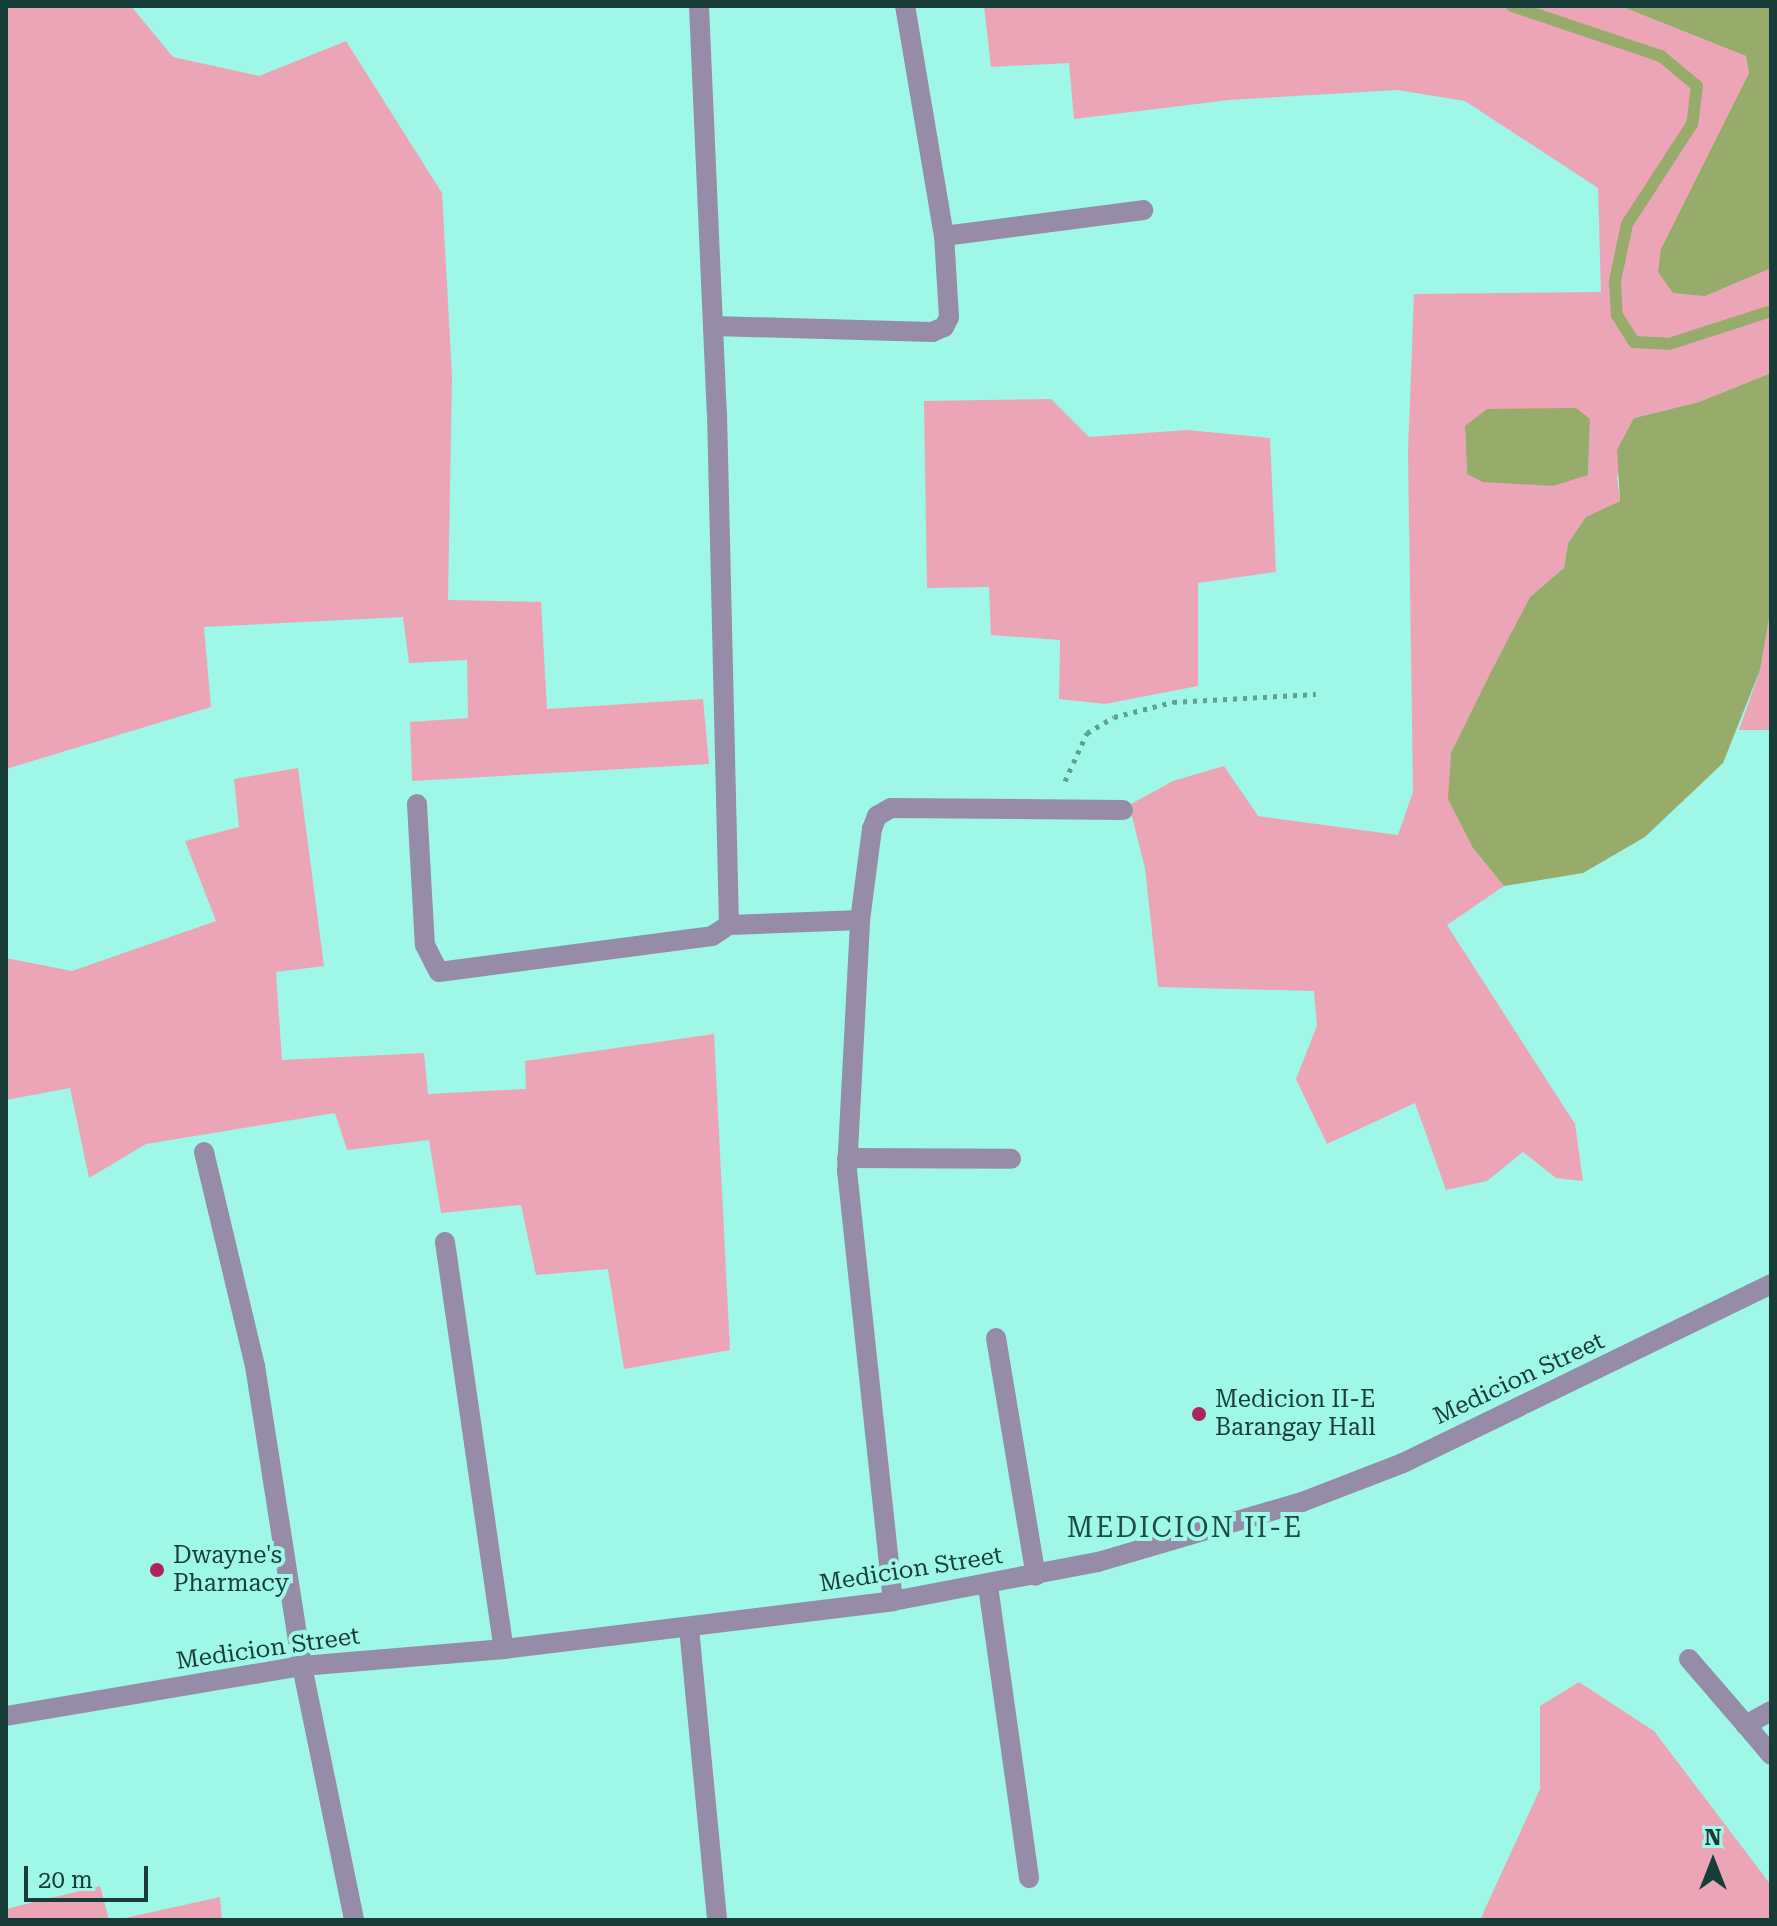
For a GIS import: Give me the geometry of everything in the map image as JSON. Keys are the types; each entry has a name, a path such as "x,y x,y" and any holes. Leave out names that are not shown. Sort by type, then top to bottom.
{"street":[{"path":"699,6 713,326 729,925"},
{"path":"713,326 932,332 944,327 949,317 944,236 905,6"},
{"path":"944,236 1143,210"},
{"path":"417,804 425,945 439,972 712,936 729,925 860,920"},
{"path":"893,1601 847,1158 860,920 872,829 877,816 891,808 1123,810"},
{"path":"204,1152 258,1380 302,1666 354,1920"},
{"path":"847,1158 1011,1159"},
{"path":"445,1242 504,1649"},
{"name":"Medicion Street","path":"6,1716 302,1666 504,1649 689,1628 893,1601 1036,1576 1203,1533 1403,1463 1771,1284"},
{"path":"996,1338 1036,1576"},
{"path":"988,1586 1029,1878"},
{"path":"689,1628 717,1920"},
{"path":"1689,1659 1771,1755"},
{"path":"1746,1725 1771,1711"}],"path":[{"path":"1052,811 1087,733 1114,717 1173,702 1316,694"}],"shaded area":[{"path":"6,6 131,6 173,57 259,76 346,41 442,193 452,376 448,600 541,602 547,709 703,699 709,764 412,781 410,722 468,718 467,660 409,663 403,617 204,627 211,707 6,769"},
{"path":"984,6 1620,6 1746,56 1749,73 1679,219 1771,268 1771,373 1699,402 1634,418 1617,477 1620,501 1586,517 1568,543 1564,568 1530,597 1479,702 1473,848 1504,886 1447,925 1575,1124 1583,1181 1556,1178 1523,1152 1487,1181 1446,1190 1415,1103 1327,1144 1296,1079 1317,1026 1314,991 1158,987 1145,868 1129,805 1173,781 1224,766 1258,816 1398,835 1413,792 1408,452 1414,294 1601,292 1598,188 1465,101 1397,90 1229,100 1074,119 1069,63 991,67","holes":["1590,419 1588,475 1467,474 1465,426"]},
{"path":"1620,6 1771,6 1771,268 1705,296 1673,293 1658,272 1661,249 1749,73 1746,56"},
{"path":"1771,373 1771,607 1760,670 1723,763 1645,837 1583,873 1504,886 1473,848 1448,799 1451,753 1530,597 1564,568 1568,543 1586,517 1620,501 1617,450 1634,418 1699,402"},
{"path":"1051,399 1089,437 1187,430 1270,438 1276,572 1198,583 1198,686 1105,704 1059,699 1060,640 991,635 989,587 927,588 924,401"},
{"path":"1576,408 1590,419 1588,475 1553,486 1483,482 1467,474 1465,426 1487,409"},
{"path":"1771,607 1771,730 1739,730 1760,670"},
{"path":"298,768 324,966 276,972 282,1060 424,1053 428,1094 526,1089 525,1061 714,1034 730,1350 624,1369 608,1269 536,1275 521,1205 441,1213 429,1140 347,1150 335,1113 146,1144 89,1178 70,1088 6,1100 6,958 72,971 216,921 185,841 239,827 234,779"},
{"path":"1579,1682 1654,1731 1771,1885 1771,1920 1480,1920 1540,1789 1540,1706"},
{"path":"100,1886 109,1920 6,1920 6,1909"},
{"path":"220,1897 222,1920 116,1920"}],"waterway":[{"path":"1512,6 1661,56 1697,86 1692,124 1627,224 1615,281 1617,315 1634,342 1669,344 1771,311"}],"place":[{"name":"Medicion II-E Barangay Hall","path":"1199,1414"},
{"name":"Dwayne's Pharmacy","path":"157,1570"}],"district":[{"name":"MEDICION II-E","path":"1185,1528"}]}
